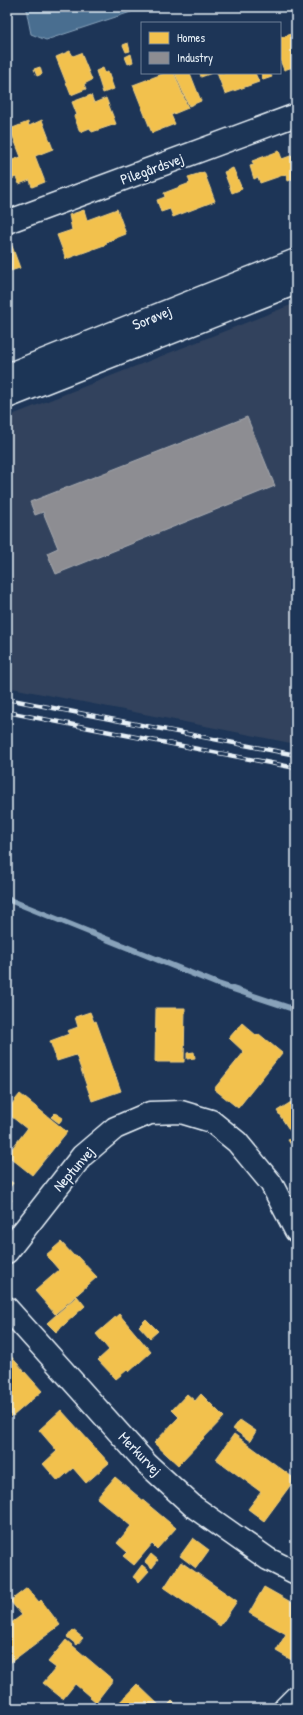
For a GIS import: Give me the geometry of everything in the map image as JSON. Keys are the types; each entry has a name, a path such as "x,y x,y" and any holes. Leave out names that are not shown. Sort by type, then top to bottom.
{"street":[{"name":"Pilegårdsvej","path":"7,222 296,116"},
{"name":"Sorøvej","path":"7,375 296,260"},
{"name":"Sorøvej","path":"7,397 296,283"},
{"name":"Neptunvej","path":"7,1252 82,1156 115,1128 150,1113 181,1112 212,1121 237,1142 271,1183 296,1231"},
{"name":"Merkurvej","path":"7,1308 147,1464 194,1507 268,1559 296,1573"},
{"path":"285,1708 296,1697"}],"shaded area":[{"path":"27,7 146,7 46,40 31,34"},
{"path":"296,303 296,744 7,687 7,417"}],"building: Homes":[{"path":"296,32 296,66 284,70 281,62 281,38"},
{"path":"128,43 130,51 126,52 123,45"},
{"path":"70,51 73,56 81,53 92,80 84,84 86,89 71,95 56,57"},
{"path":"131,54 133,62 128,64 125,57"},
{"path":"40,67 42,74 37,76 34,69"},
{"path":"103,68 105,73 108,72 114,89 103,93 96,71"},
{"path":"162,74 174,74 188,108 171,115 175,124 152,133 133,85"},
{"path":"175,74 190,74 201,101 189,106"},
{"path":"200,74 209,74 201,77"},
{"path":"217,74 255,74 259,82 225,94"},
{"path":"261,74 270,74 272,77 263,80"},
{"path":"91,95 94,103 106,98 116,124 92,132 90,128 80,132 74,116 77,115 72,102"},
{"path":"42,120 53,149 35,156 45,182 32,187 30,180 19,184 16,177 9,180 7,173 7,162 21,157 10,129 28,122 29,126"},
{"path":"279,151 282,159 296,154 296,178 288,181 286,174 260,183 258,177 254,179 250,166 254,165 252,161"},
{"path":"233,168 242,189 232,193 224,172"},
{"path":"204,172 215,201 173,217 170,209 161,212 157,200 165,197 164,193 190,183 188,177"},
{"path":"117,209 126,234 106,242 107,244 66,259 57,235 72,230 69,215 84,210 87,220"},
{"path":"7,238 9,238 20,268 7,272"},
{"path":"156,1008 185,1008 184,1062 155,1062"},
{"path":"90,1012 94,1022 96,1021 121,1091 92,1101 76,1055 57,1061 50,1041 69,1034 67,1031 78,1027 75,1017"},
{"path":"242,1023 257,1036 259,1034 282,1053 238,1108 214,1089 244,1052 229,1038"},
{"path":"194,1052 195,1058 187,1059 187,1053"},
{"path":"296,1073 296,1084 291,1076"},
{"path":"20,1094 67,1132 32,1175 7,1155 27,1129 7,1113 7,1110"},
{"path":"296,1099 296,1152 288,1140 294,1137 277,1111"},
{"path":"55,1113 63,1118 59,1123 51,1117"},
{"path":"7,1179 13,1183 7,1191"},
{"path":"7,1196 12,1200 7,1206"},
{"path":"61,1242 97,1277 55,1314 35,1291 59,1270 46,1255"},
{"path":"77,1296 85,1306 56,1332 47,1323"},
{"path":"119,1314 151,1352 129,1372 127,1370 116,1379 98,1360 109,1350 96,1334"},
{"path":"146,1319 158,1331 150,1338 139,1326"},
{"path":"7,1352 42,1391 13,1416 12,1415 7,1419"},
{"path":"187,1394 195,1401 201,1394 224,1417 178,1465 154,1443 179,1417 172,1410"},
{"path":"61,1410 109,1463 86,1483 73,1468 58,1481 43,1464 57,1451 39,1430"},
{"path":"240,1420 256,1431 250,1441 233,1429"},
{"path":"234,1434 295,1479 264,1521 248,1509 261,1492 216,1459"},
{"path":"115,1477 176,1528 157,1549 152,1544 134,1565 123,1556 127,1552 117,1543 131,1526 97,1498"},
{"path":"193,1538 209,1550 196,1568 180,1556"},
{"path":"151,1554 158,1560 152,1568 145,1562"},
{"path":"181,1562 237,1601 220,1626 164,1588"},
{"path":"142,1565 149,1571 139,1582 133,1577"},
{"path":"264,1587 296,1605 295,1662 276,1651 286,1634 249,1613"},
{"path":"27,1588 39,1602 41,1600 60,1625 7,1665 7,1626 22,1615 10,1601"},
{"path":"73,1630 83,1638 77,1645 67,1637"},
{"path":"66,1640 113,1680 96,1702 75,1684 63,1699 43,1683 56,1668 48,1662"},
{"path":"137,1684 162,1708 118,1708 116,1706"},
{"path":"172,1701 180,1708 165,1708"}],"building: Industry":[{"path":"247,417 275,486 56,574 47,553 58,548 43,512 35,515 30,502"}],"waterway":[{"path":"7,899 218,984 296,1010"}],"railway":[{"path":"7,699 296,755"},
{"path":"7,712 296,768"}]}
